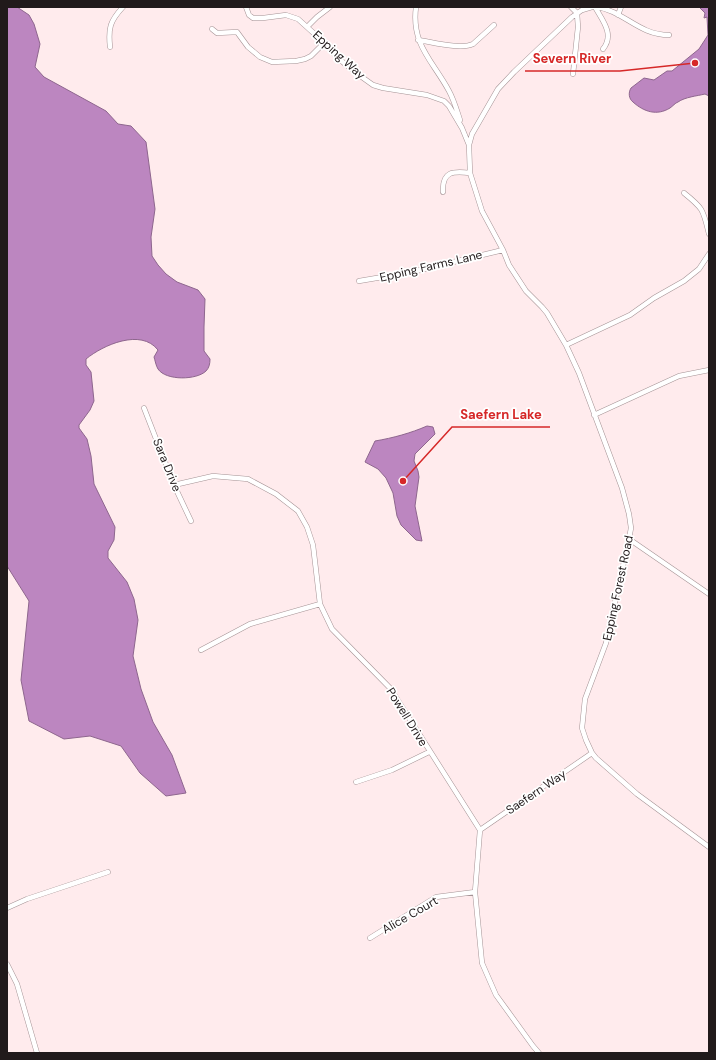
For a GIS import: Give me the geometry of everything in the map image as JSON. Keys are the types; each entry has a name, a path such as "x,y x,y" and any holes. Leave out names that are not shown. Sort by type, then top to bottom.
{"street":[{"path":"110,47 109,31 111,24 122,7"},
{"name":"Epping Way","path":"246,7 249,15 253,18 286,15 298,19 359,75 373,85 427,95 444,102 449,106 462,128 469,145 470,172 482,211 503,250"},
{"path":"307,27 330,7"},
{"path":"416,7 415,26 418,40 449,91 462,128"},
{"path":"571,7 577,13 578,27 572,74"},
{"path":"595,7 608,33 608,41 604,49"},
{"path":"469,145 475,129 498,89 514,72 582,10 595,7 606,9 646,31 669,35"},
{"path":"618,15 621,7"},
{"path":"418,40 456,46 469,46 494,24"},
{"path":"212,29 217,33 237,32 248,47 264,60 272,62 305,59 311,56 324,43"},
{"path":"443,192 443,182 448,174 455,171 470,172"},
{"path":"684,193 704,212 709,234"},
{"name":"Epping Farms Lane","path":"359,282 412,272 503,250"},
{"name":"Epping Forest Road","path":"503,250 509,265 526,291 542,307 566,345 622,488 629,514 631,528 629,539 606,643 585,699 582,728 592,754 637,794 709,846"},
{"path":"566,345 630,315 654,298 684,281 699,270 709,254"},
{"path":"594,415 679,376 709,370"},
{"name":"Sara Drive","path":"144,408 174,485 191,521"},
{"name":"Powell Drive","path":"174,485 213,476 248,479 276,494 298,511 307,527 313,545 320,604 332,629 390,688 429,752 480,830"},
{"path":"629,539 709,594"},
{"path":"201,650 250,624 320,604"},
{"path":"356,782 392,770 429,752"},
{"name":"Saefern Way","path":"480,830 592,754"},
{"path":"480,830 475,892 482,963 496,995 539,1053"},
{"path":"7,908 27,899 108,872"},
{"name":"Alice Court","path":"370,938 436,897 475,892"},
{"path":"7,964 16,984 37,1053"}],"shaded area":[{"path":"7,7 17,7 29,15 34,24 40,44 35,67 44,77 106,111 118,124 131,126 146,142 155,209 151,237 152,256 166,274 177,282 198,290 205,299 204,351 210,359 208,369 206,371 196,376 182,378 168,376 157,368 154,357 158,350 151,343 132,339 112,344 86,359 86,365 91,372 94,401 90,410 79,425 79,428 87,439 91,456 94,484 115,527 114,540 108,551 108,558 127,582 134,599 138,620 133,656 141,689 153,722 172,755 186,793 166,796 140,773 121,746 90,736 64,739 29,721 21,680 29,601 7,566"},
{"path":"699,7 709,7 709,96 705,94 684,99 670,108 660,112 651,112 642,108 632,101 629,96 631,88 644,78 654,80 667,71 672,71 699,49 708,35 707,17 704,18 705,13"},
{"path":"427,426 433,427 435,434 415,454 414,461 419,477 415,506 422,541 416,540 401,525 397,516 393,493 386,478 378,469 365,462 375,441 402,435"}],"place":[{"name":"Severn River","path":"695,63"},
{"name":"Saefern Lake","path":"403,481"}]}
